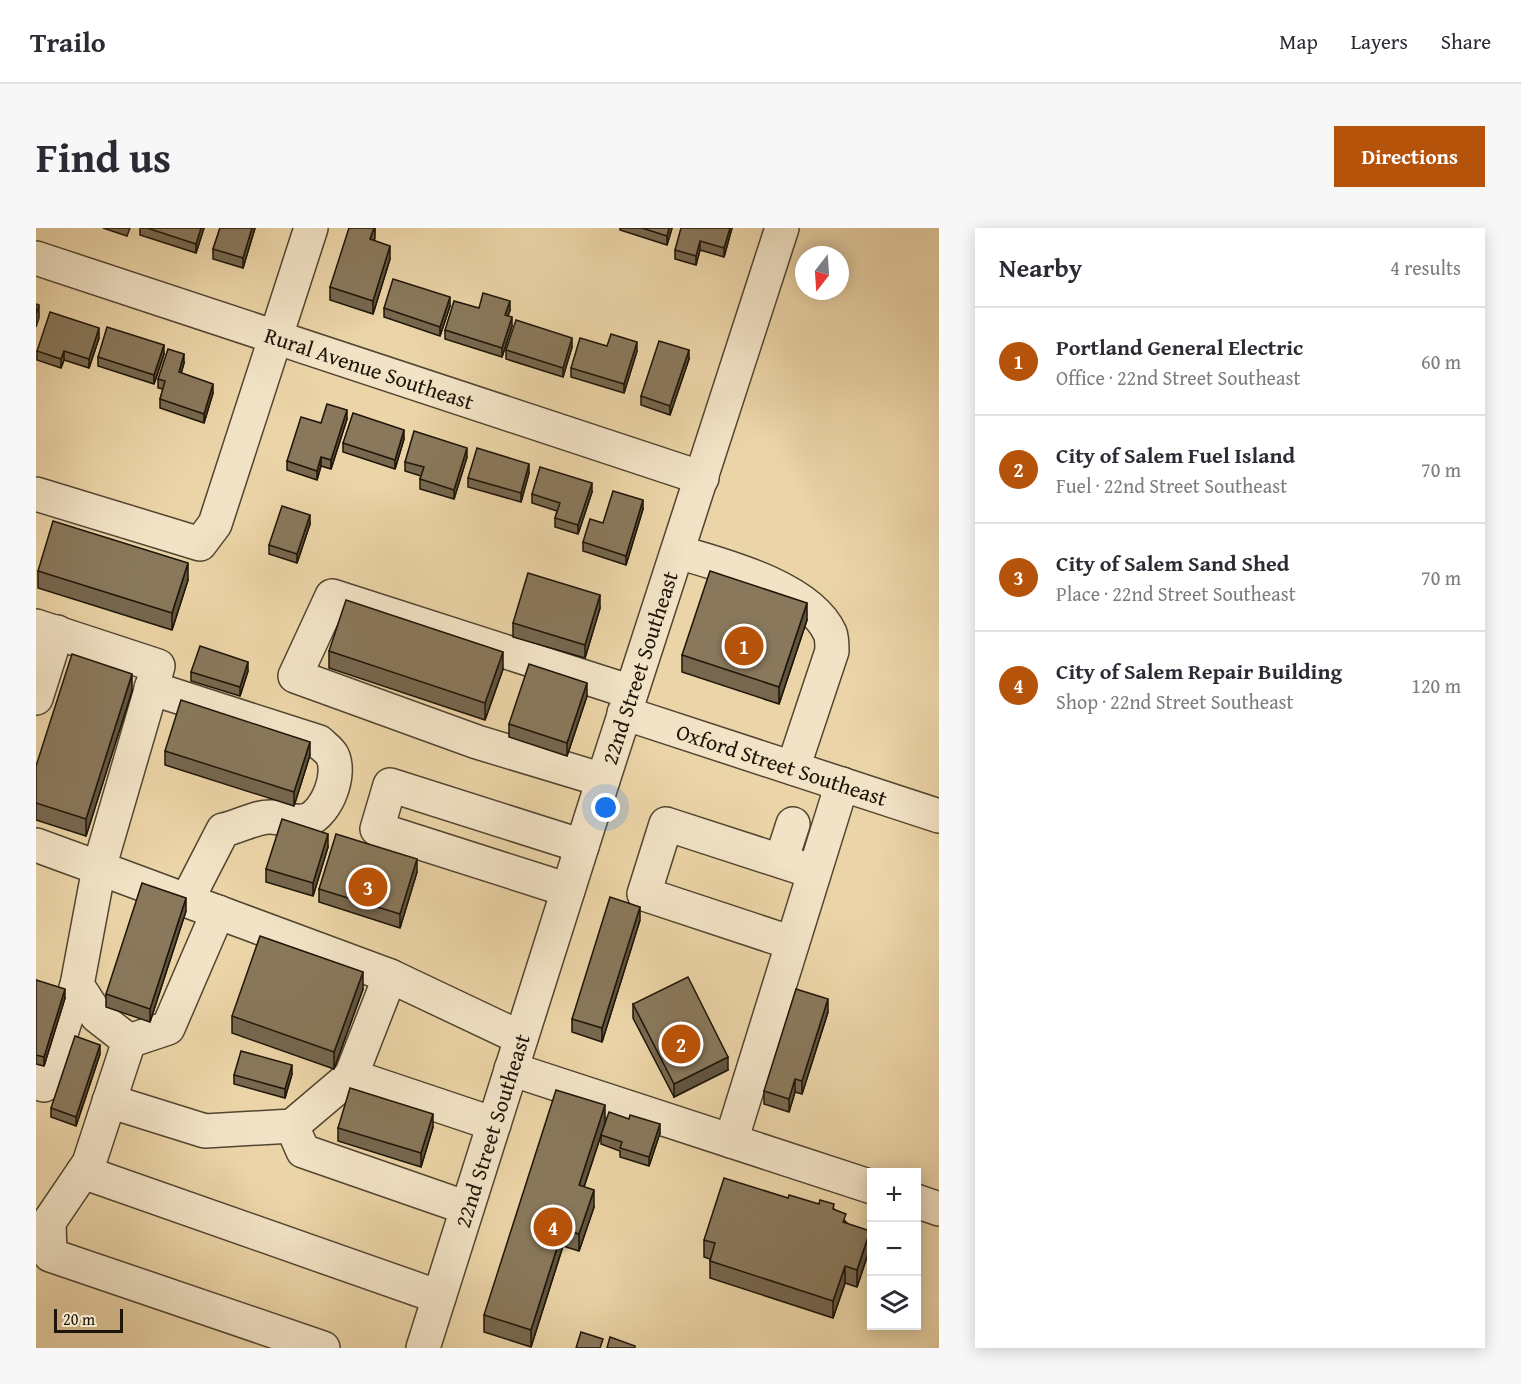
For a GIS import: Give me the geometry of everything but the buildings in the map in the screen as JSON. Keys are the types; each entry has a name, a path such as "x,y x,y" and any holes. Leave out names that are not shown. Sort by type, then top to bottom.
{"street":[{"path":"36,494 200,544 215,524 310,228"},
{"name":"22nd Street Southeast","path":"423,1348 628,702 782,228"},
{"name":"Rural Avenue Southeast","path":"36,258 702,478"},
{"path":"678,552 788,591 821,620 831,634 832,651 793,768"},
{"name":"Oxford Street Southeast","path":"603,780 477,742 295,676 332,596 628,702 793,768 939,816"},
{"path":"36,698 46,629 158,666 99,868 77,985 44,1085"},
{"path":"151,688 319,742 333,756 335,776 324,808 309,819 295,822 271,817 260,818 248,824 223,830 217,837 187,900"},
{"path":"731,1141 842,784"},
{"path":"568,890 377,829 390,785 582,846"},
{"path":"792,943 645,894 666,824 814,872"},
{"path":"781,861 793,824"},
{"path":"36,845 390,976 521,1038"},
{"path":"129,1041 168,1028 218,912"},
{"path":"109,1101 206,1131 292,1126 351,1076 390,976"},
{"path":"77,985 97,1016 129,1041"},
{"path":"129,1041 89,1163 49,1222 50,1256 323,1348"},
{"path":"511,1069 867,1185"},
{"path":"351,1076 494,1124"},
{"path":"292,1126 303,1151 467,1208"},
{"path":"83,1172 439,1297"},
{"path":"921,1204 939,1209"}],"place":[{"name":"Portland General Electric","path":"744,646"},
{"name":"City of Salem Sand Shed","path":"368,887"},
{"name":"City of Salem Fuel Island","path":"681,1044"},
{"name":"City of Salem Repair Building","path":"553,1227"}]}
